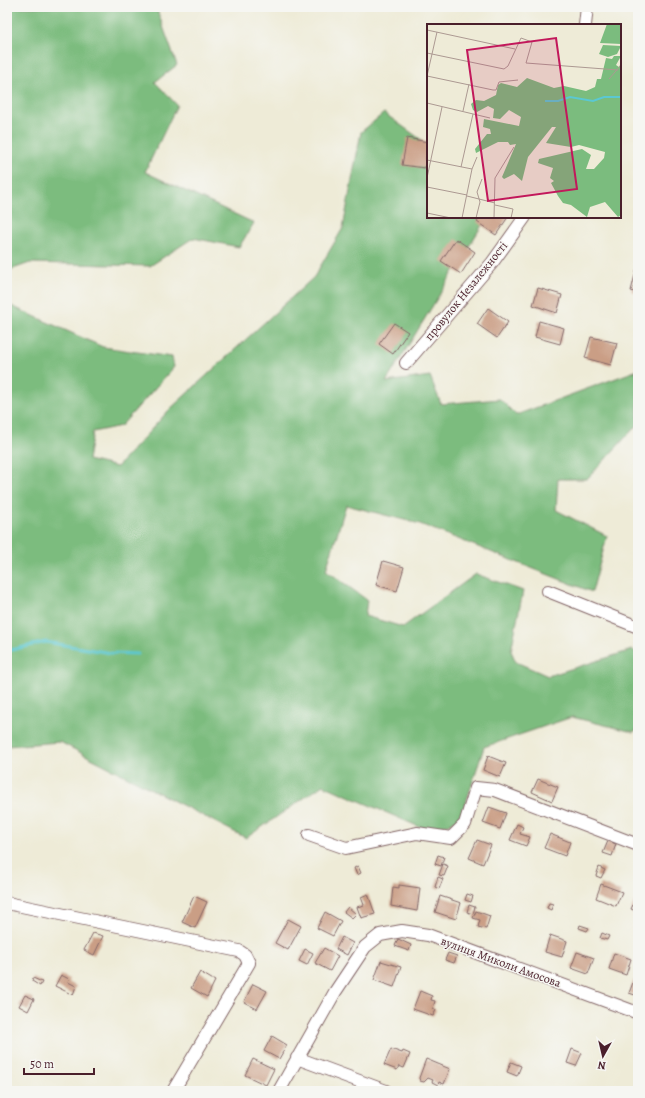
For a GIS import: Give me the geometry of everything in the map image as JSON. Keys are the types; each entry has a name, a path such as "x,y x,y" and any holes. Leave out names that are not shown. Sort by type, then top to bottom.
{"street":[{"path":"585,24 587,7"},
{"name":"провулок Незалежності","path":"406,363 492,263 524,218"},
{"path":"548,591 638,627"},
{"path":"309,835 346,848 417,833 451,838 465,824 476,788 495,790 638,845"},
{"path":"7,903 239,951 245,955 249,963 173,1091"},
{"name":"вулиця Миколи Амосова","path":"279,1091 335,992 365,947 380,935 402,931 428,935 638,1013"},
{"path":"297,1058 386,1091"}],"green space":[{"path":"7,7 156,7 177,65 155,82 177,105 145,172 254,223 239,247 193,238 150,266 30,263 7,271"},
{"path":"384,113 423,141 427,159 427,218 486,218 386,382 430,376 441,404 500,399 516,415 638,370 638,424 587,479 558,479 556,510 607,536 592,592 420,524 346,505 326,570 367,600 365,616 403,627 476,574 523,591 511,651 516,662 548,676 632,650 638,653 638,729 633,732 572,717 484,747 461,818 431,832 323,785 246,838 60,742 7,746 7,304 103,347 172,357 174,367 121,426 93,432 88,460 117,467 169,410 314,277 343,228 361,132"}],"building":[{"path":"407,138 427,142 425,168 402,165"},
{"path":"479,218 507,218 496,235 477,222"},
{"path":"456,239 475,252 461,274 441,261"},
{"path":"638,267 638,293 631,291"},
{"path":"538,288 562,295 557,313 533,305"},
{"path":"488,308 508,322 497,338 477,324"},
{"path":"539,321 564,328 560,344 535,337"},
{"path":"394,323 408,332 393,354 379,344"},
{"path":"591,337 617,343 611,365 585,358"},
{"path":"383,561 404,567 397,591 376,585"},
{"path":"488,756 506,763 500,777 483,770"},
{"path":"538,779 558,787 552,801 532,792"},
{"path":"489,807 506,813 500,829 483,823"},
{"path":"517,824 523,827 520,834 530,837 526,846 510,840"},
{"path":"550,834 570,842 565,856 544,848"},
{"path":"477,840 491,845 483,864 469,858"},
{"path":"608,841 616,844 612,856 603,853"},
{"path":"438,855 444,857 441,866 435,864"},
{"path":"443,864 448,866 444,876 439,875"},
{"path":"358,866 361,873 357,875 354,868"},
{"path":"599,867 605,870 601,878 596,876"},
{"path":"438,877 443,879 439,889 435,887"},
{"path":"601,884 622,892 616,906 596,898"},
{"path":"399,885 420,888 417,911 391,906 393,887 399,888"},
{"path":"368,894 375,914 361,918 357,907 364,905 361,897"},
{"path":"467,894 473,896 471,902 465,900"},
{"path":"194,896 207,902 195,928 182,922"},
{"path":"440,896 461,903 456,919 435,912"},
{"path":"638,896 638,912 631,909"},
{"path":"549,903 553,904 551,910 547,908"},
{"path":"469,905 475,907 473,914 467,912"},
{"path":"348,907 356,914 352,918 344,912"},
{"path":"476,911 490,916 486,929 478,927 480,920 473,918"},
{"path":"325,912 341,921 333,936 317,928"},
{"path":"288,919 301,926 288,950 275,943"},
{"path":"580,925 589,928 587,931 579,928"},
{"path":"93,933 103,936 94,955 84,950"},
{"path":"602,933 609,936 607,940 600,938"},
{"path":"550,935 567,941 562,957 545,952"},
{"path":"342,937 353,943 347,955 336,949"},
{"path":"398,939 411,945 409,951 395,946"},
{"path":"324,948 338,956 330,971 315,963"},
{"path":"305,949 313,953 307,965 299,961"},
{"path":"577,952 594,958 588,974 571,968"},
{"path":"448,953 457,956 454,963 445,960"},
{"path":"614,953 631,959 626,975 609,969"},
{"path":"381,961 401,967 394,987 374,980"},
{"path":"200,972 215,981 207,997 191,988"},
{"path":"61,975 69,979 68,982 76,986 73,995 55,986"},
{"path":"33,978 42,982 40,986 32,981"},
{"path":"634,980 638,982 638,996 629,993"},
{"path":"253,984 267,991 257,1009 244,1002"},
{"path":"420,991 432,996 431,1000 435,1001 433,1008 436,1010 433,1016 413,1009"},
{"path":"25,995 34,999 28,1011 19,1006"},
{"path":"272,1036 287,1045 279,1059 264,1051"},
{"path":"391,1049 410,1054 404,1068 399,1066 397,1070 384,1065"},
{"path":"572,1049 582,1053 576,1066 567,1063"},
{"path":"253,1059 274,1069 266,1085 245,1075"},
{"path":"426,1059 450,1069 444,1084 439,1082 438,1085 432,1082 433,1080 428,1078 424,1082 420,1081 419,1078"},
{"path":"511,1062 521,1066 517,1076 507,1072"}],"waterway":[{"path":"7,651 46,642 111,653 138,654"}]}
